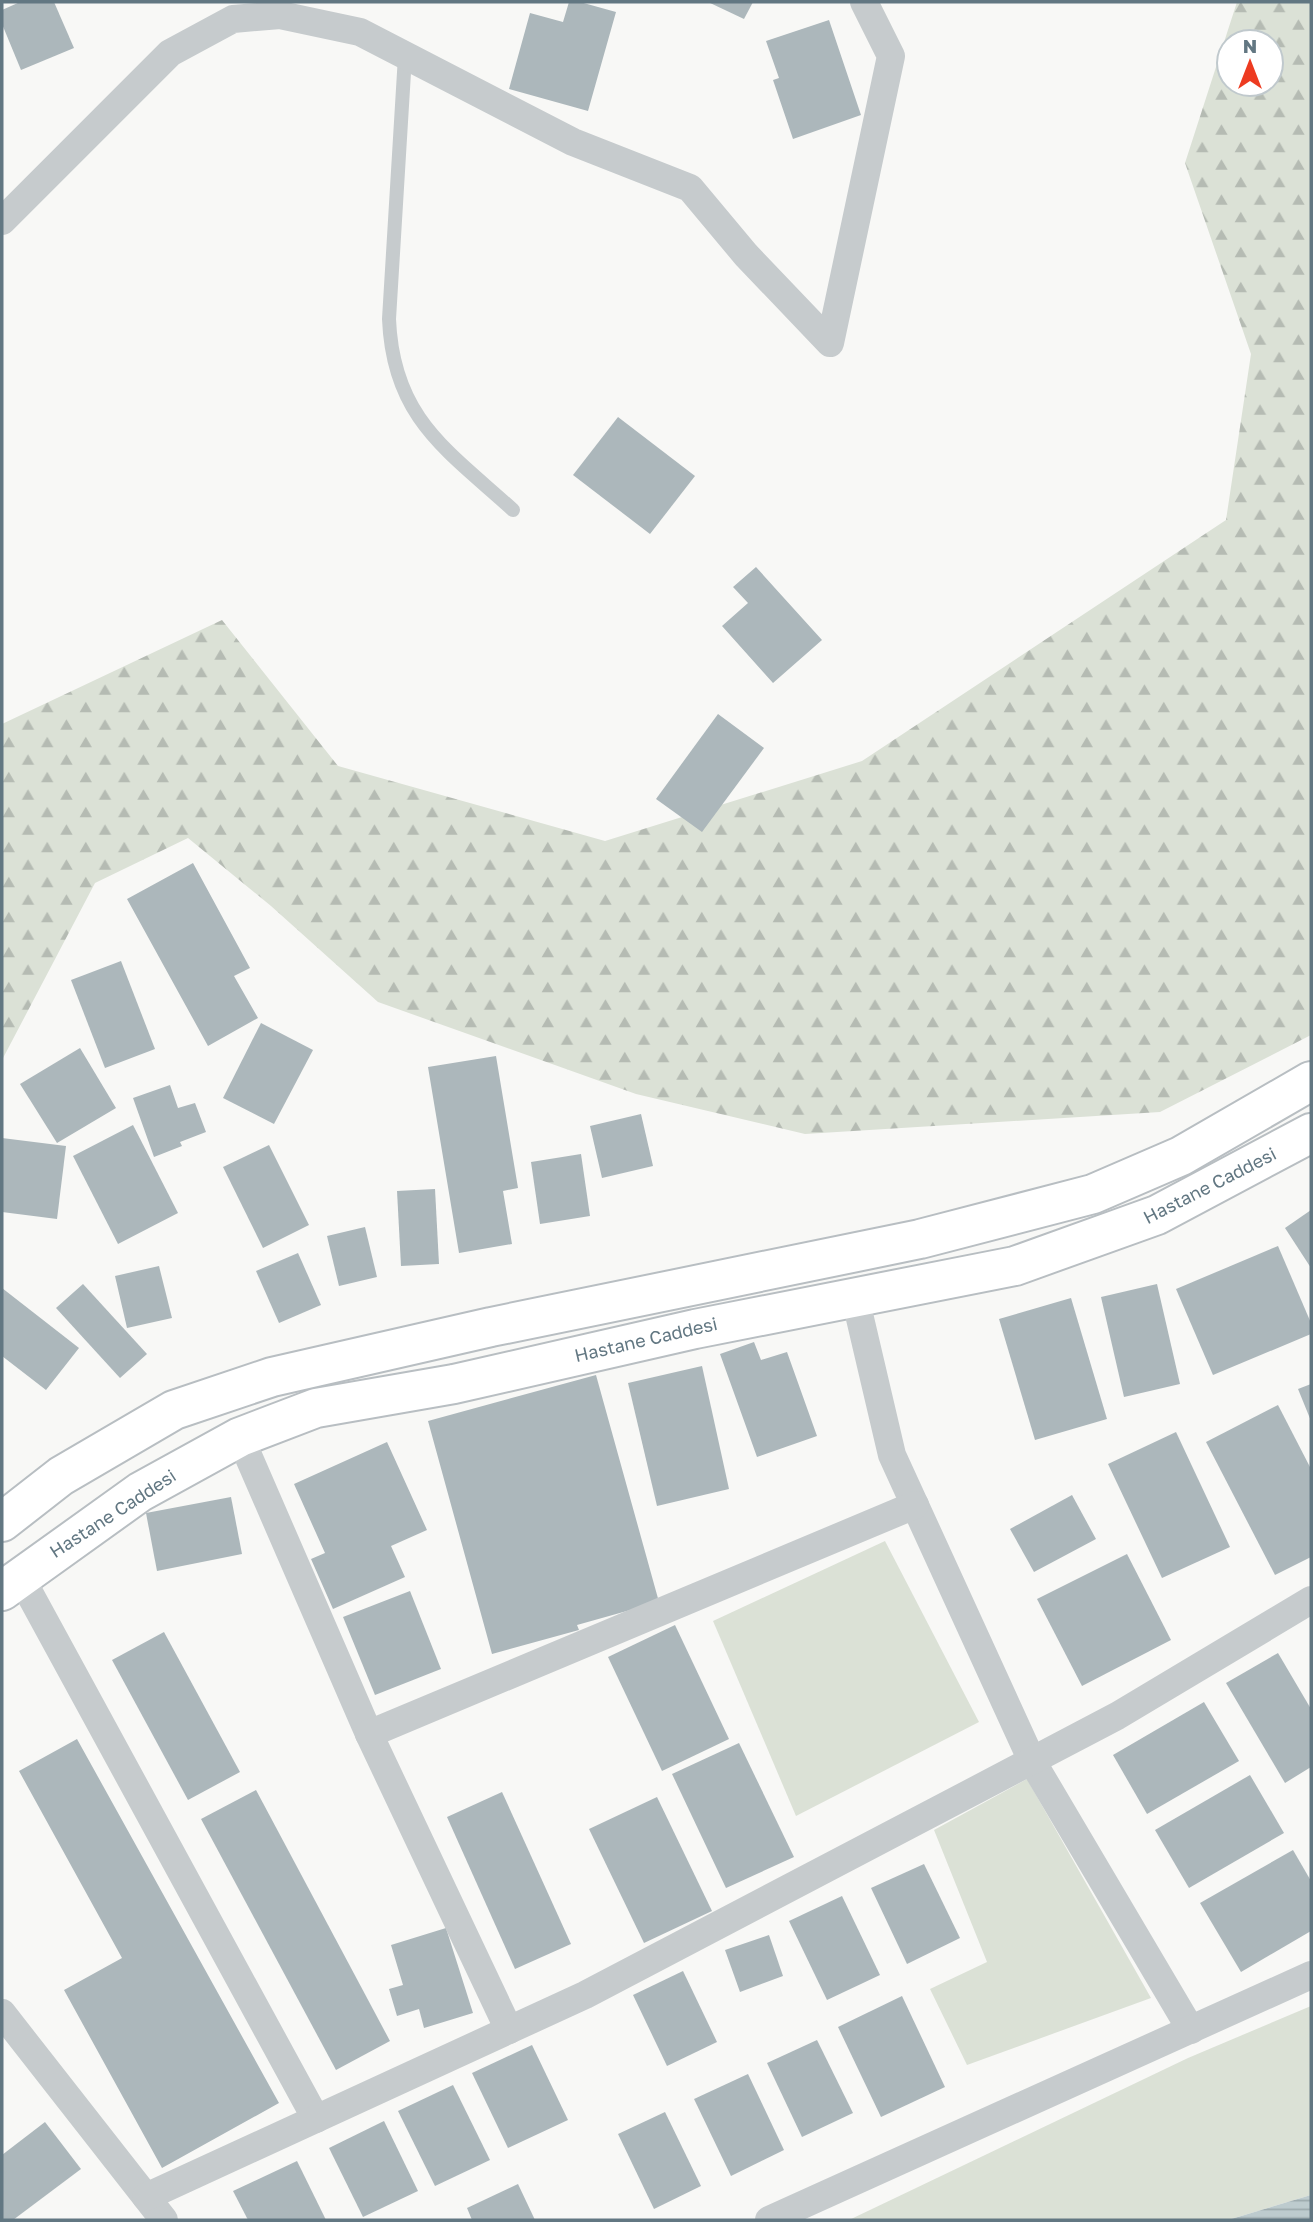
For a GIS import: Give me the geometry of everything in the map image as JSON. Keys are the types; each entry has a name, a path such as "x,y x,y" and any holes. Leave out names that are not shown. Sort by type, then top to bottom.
{"main road":[{"path":"2,1522 61,1476 174,1410 260,1381 491,1327 920,1239 1093,1194 1181,1156 1311,1081"},
{"name":"Hastane Caddesi","path":"11,1583 140,1492 240,1437 316,1408 454,1384 695,1329 1015,1266 1157,1215 1311,1133"}],"street":[{"path":"2,221 170,53 233,19 281,15 360,32 573,142 690,188 746,255 830,343 891,56 864,2"},
{"path":"855,1297 892,1455 1032,1761 1191,2030"},
{"path":"240,1437 369,1734 509,2030"},
{"path":"369,1734 915,1505"},
{"path":"11,1583 316,2119"},
{"path":"146,2197 585,1995 1117,1716 1311,1600"},
{"path":"769,2220 1311,1975"},
{"path":"3,2016 164,2220"}],"lane":[{"path":"405,56 389,319 395,368 415,415 430,434 513,510"}],"green space":[{"path":"1237,2 1311,2 1311,1035 1160,1112 805,1134 636,1094 378,1002 271,906 188,838 95,883 2,1060 2,724 222,620 338,766 605,841 862,761 1226,520 1251,354 1185,163 1215,70 1215,98 1285,98 1285,28 1229,28"},
{"path":"885,1541 979,1722 796,1816 713,1621"},
{"path":"1027,1779 1151,1998 967,2065 930,1989 987,1962 934,1830"},
{"path":"1311,2006 1311,2195 1228,2220 849,2220 1188,2058"}],"shaded area":[{"path":"1311,2195 1311,2220 1228,2220"}],"building":[{"path":"20,2 54,2 74,48 21,70 2,24 2,10"},
{"path":"569,2 580,2 616,12 588,111 509,89 530,13 563,22"},
{"path":"708,2 753,2 744,19"},
{"path":"829,20 861,115 793,139 773,80 779,78 766,41"},
{"path":"618,417 695,476 650,534 573,475"},
{"path":"756,567 822,640 773,683 722,626 748,603 733,587"},
{"path":"718,714 764,748 702,832 656,799"},
{"path":"193,863 250,968 234,976 258,1018 208,1046 127,899"},
{"path":"121,961 155,1049 105,1068 71,980"},
{"path":"261,1023 313,1050 274,1124 223,1098"},
{"path":"80,1048 116,1108 57,1143 20,1084"},
{"path":"496,1056 518,1188 503,1191 512,1244 459,1253 428,1067"},
{"path":"170,1085 178,1108 195,1103 206,1132 180,1142 182,1146 154,1157 133,1098"},
{"path":"641,1114 653,1166 602,1178 590,1126"},
{"path":"133,1125 178,1213 118,1244 73,1156"},
{"path":"2,1138 66,1146 57,1219 2,1212"},
{"path":"269,1145 309,1225 263,1248 223,1167"},
{"path":"581,1154 590,1216 540,1224 531,1162"},
{"path":"435,1189 439,1264 401,1266 397,1191"},
{"path":"1311,1210 1311,1268 1285,1228"},
{"path":"365,1227 377,1277 339,1286 327,1236"},
{"path":"1278,1246 1311,1323 1311,1334 1213,1375 1176,1289"},
{"path":"298,1253 321,1305 279,1323 256,1271"},
{"path":"159,1266 172,1318 127,1328 115,1276"},
{"path":"83,1284 147,1354 120,1378 56,1308"},
{"path":"1157,1284 1180,1384 1124,1397 1101,1297"},
{"path":"2,1288 79,1348 46,1390 2,1356"},
{"path":"1071,1298 1107,1419 1035,1440 999,1319"},
{"path":"754,1342 761,1360 787,1352 817,1436 757,1457 720,1354"},
{"path":"702,1366 729,1489 657,1506 628,1383"},
{"path":"596,1375 659,1602 577,1625 579,1630 492,1654 428,1421"},
{"path":"1311,1384 1311,1421 1298,1389"},
{"path":"1278,1405 1311,1469 1311,1557 1275,1575 1206,1442"},
{"path":"1176,1432 1230,1547 1162,1578 1108,1464"},
{"path":"387,1442 427,1530 391,1546 405,1577 333,1609 311,1559 325,1553 294,1484"},
{"path":"1072,1495 1096,1539 1034,1572 1010,1529"},
{"path":"231,1497 242,1554 157,1571 146,1513"},
{"path":"1127,1554 1171,1640 1082,1686 1037,1599"},
{"path":"410,1591 441,1669 375,1695 343,1617"},
{"path":"675,1625 729,1739 662,1771 608,1657"},
{"path":"164,1632 240,1772 188,1800 112,1660"},
{"path":"1278,1653 1311,1709 1311,1767 1285,1783 1226,1683"},
{"path":"1204,1702 1239,1761 1147,1814 1113,1755"},
{"path":"77,1739 279,2103 162,2168 64,1990 122,1958 19,1771"},
{"path":"739,1743 794,1857 726,1888 672,1774"},
{"path":"1250,1775 1284,1833 1189,1888 1155,1830"},
{"path":"256,1790 390,2041 336,2070 201,1819"},
{"path":"502,1792 571,1944 515,1969 447,1817"},
{"path":"657,1797 712,1911 644,1943 589,1829"},
{"path":"1293,1850 1311,1881 1311,1931 1241,1972 1200,1903"},
{"path":"924,1864 960,1938 907,1964 871,1888"},
{"path":"842,1896 880,1975 827,2000 789,1921"},
{"path":"446,1928 473,2013 424,2028 419,2009 397,2016 389,1989 403,1985 391,1945"},
{"path":"769,1935 783,1976 740,1992 725,1950"},
{"path":"683,1971 717,2042 667,2066 633,1995"},
{"path":"902,1996 945,2087 881,2117 838,2027"},
{"path":"817,2040 853,2113 802,2137 767,2063"},
{"path":"532,2045 568,2120 508,2148 472,2073"},
{"path":"748,2074 784,2150 731,2176 694,2099"},
{"path":"453,2085 490,2160 435,2186 398,2111"},
{"path":"665,2112 701,2186 654,2209 618,2134"},
{"path":"384,2121 418,2191 363,2217 329,2148"},
{"path":"45,2122 81,2169 13,2220 2,2220 2,2155"},
{"path":"297,2161 326,2220 248,2220 233,2191"},
{"path":"518,2184 535,2220 472,2220 467,2208"}]}
